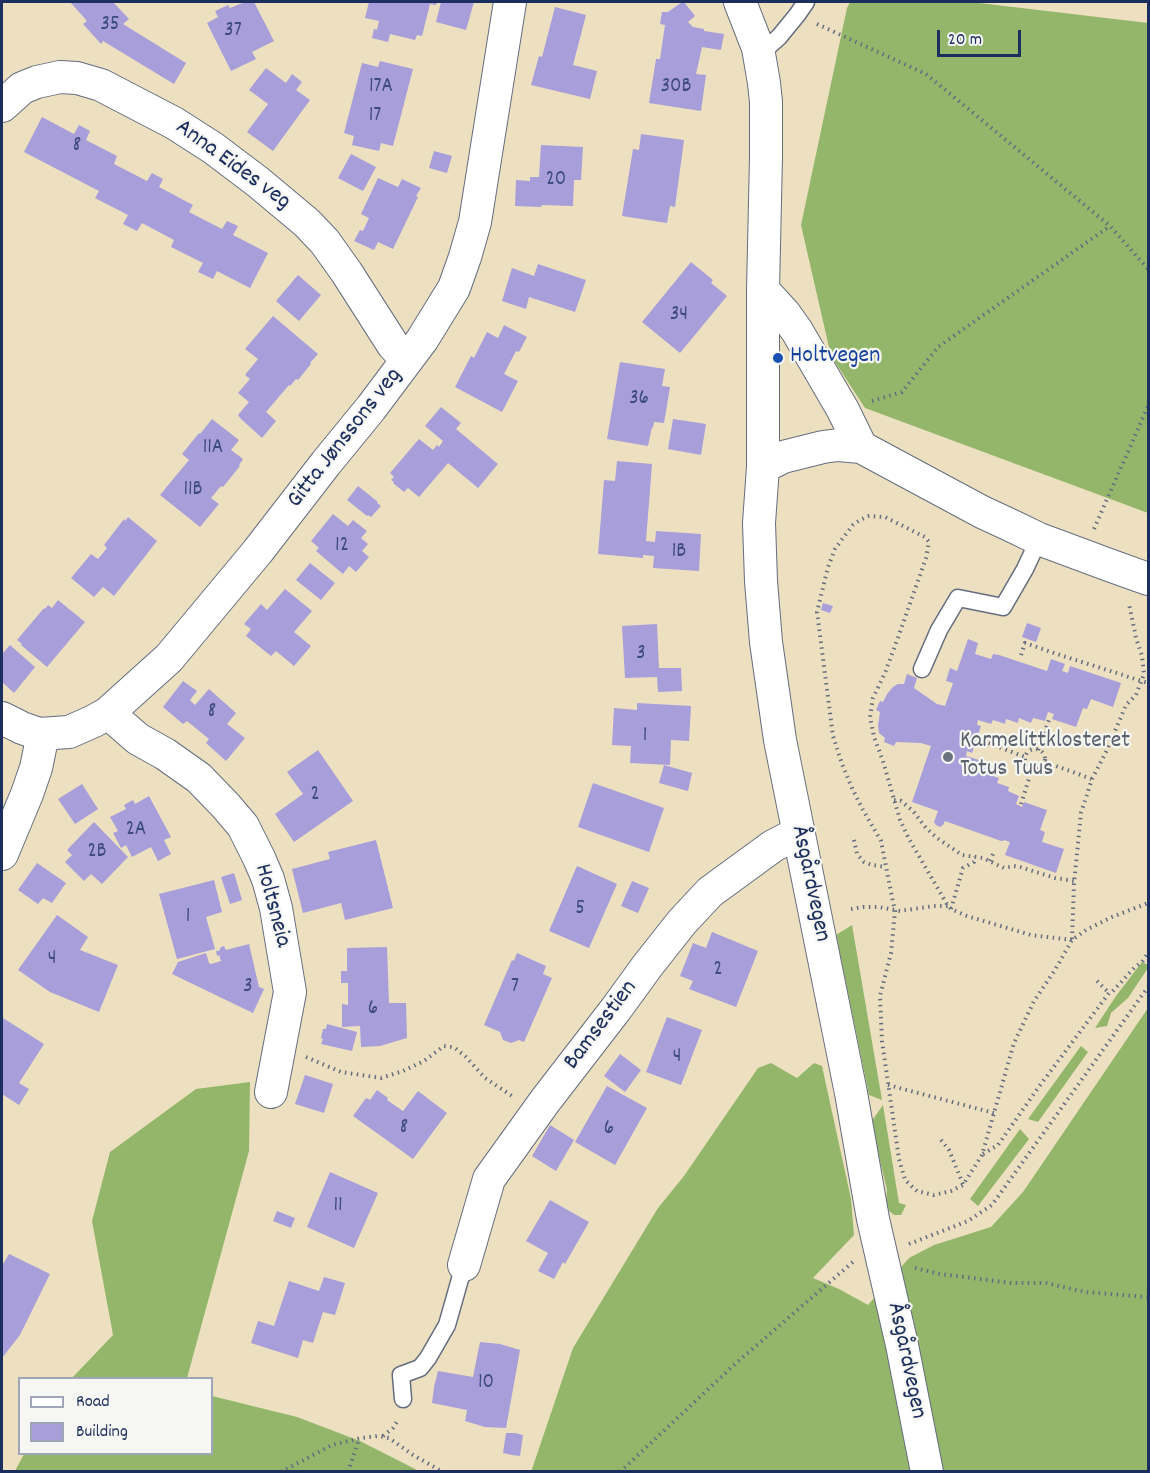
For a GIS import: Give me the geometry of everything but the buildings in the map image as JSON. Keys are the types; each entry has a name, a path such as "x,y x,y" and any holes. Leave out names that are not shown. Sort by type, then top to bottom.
{"street":[{"name":"Gitta Jønssons veg","path":"2,718 39,734 69,732 108,713 170,658 258,551 422,340 454,288 465,257 481,185 510,2"},
{"path":"740,2 759,54 766,102 763,290 797,331 843,410 861,447"},
{"name":"Anna Eides veg","path":"2,106 22,88 38,82 60,77 77,78 101,85 174,123 240,168 307,223 325,242 393,345 407,360"},
{"name":"Åsgårdvegen","path":"763,290 763,467 759,523 765,632 780,740 851,1094 873,1219 902,1345 927,1472"},
{"path":"763,467 783,458 823,447 838,444 861,447 982,512 1039,539 1143,577"},
{"name":"Holtsneia","path":"108,713 138,739 165,754 199,778 243,826 259,858 276,908 290,992 272,1092"},
{"path":"2,854 36,768 43,734"},
{"name":"Bamsestien","path":"464,1265 489,1179 648,965 682,922 710,892 772,846 798,833"}],"lane":[{"path":"759,54 779,37 801,8"},
{"path":"922,669 939,630 958,598 1003,608 1039,539"},
{"path":"403,1399 401,1375 420,1368 447,1325 464,1265"}],"path":[{"path":"801,8 926,74 1110,226 1149,269"},
{"path":"843,410 902,392 938,347 1110,226"},
{"path":"1082,555 1149,406"},
{"path":"949,908 900,820 870,717 873,698 885,673 923,567 929,542 925,537 885,517 869,516 853,525 835,549 828,567 818,612 833,736 852,788 881,841 894,910 891,953 880,996 882,1041 899,1159 905,1180 917,1191 934,1195 963,1185 982,1155 1014,1043 1034,1001 1072,940 1112,917 1149,903"},
{"path":"1072,940 1074,880 1081,813 1092,779 1126,705 1136,695 1144,674 1129,603 1143,577"},
{"path":"1021,655 1025,643 1149,683"},
{"path":"1038,750 1050,717"},
{"path":"982,741 1025,757"},
{"path":"1034,749 1043,752 1045,762 1042,767 1032,769 1025,762 1025,757 1034,749"},
{"path":"1045,762 1092,779"},
{"path":"1021,804 1032,769"},
{"path":"894,800 901,801 937,838 962,855 983,858 1004,868 1020,867 1055,878 1074,880"},
{"path":"854,840 857,854 864,862 886,867"},
{"path":"990,861 993,854"},
{"path":"949,908 963,868 974,862 975,857"},
{"path":"852,909 879,907 894,910 934,906 949,908 967,916 1031,935 1072,940"},
{"path":"982,1155 998,1145 1109,993 1149,953"},
{"path":"1097,981 1109,993"},
{"path":"280,1047 341,1072 381,1078 424,1061 444,1046 451,1047 466,1057 485,1078 538,1111"},
{"path":"888,1085 994,1113"},
{"path":"941,1140 949,1150 963,1185"},
{"path":"909,1261 914,1268 940,1274 1012,1283 1046,1283 1085,1292 1149,1297"},
{"path":"281,1472 332,1445 378,1436 389,1438 443,1472"},
{"path":"348,1472 359,1439"}],"green space":[{"path":"850,2 971,2 1148,23 1148,513 865,408 831,356 801,225"},
{"path":"852,925 882,1100 869,1095 836,935"},
{"path":"1142,962 1148,965 1148,968 1128,998 1111,1013 1107,1026 1095,1028 1116,996"},
{"path":"1148,1008 1148,1471 531,1472 573,1348 658,1208 684,1176 758,1068 771,1063 797,1078 814,1063 822,1066 851,1199 854,1235 813,1278 868,1305 909,1258 934,1245 991,1227 1023,1192"},
{"path":"1081,1046 1088,1052 1038,1122 1028,1119"},
{"path":"250,1082 249,1151 187,1377 73,1377 113,1335 92,1221 110,1152 196,1089"},
{"path":"883,1105 899,1203 906,1205 901,1215 894,1215 889,1211 886,1203 887,1190 871,1122"},
{"path":"1020,1129 1029,1139 978,1206 970,1199"},
{"path":"213,1396 297,1417 360,1441 419,1471 15,1471 23,1455 213,1455"}],"place":[{"name":"Holtvegen","path":"778,358"},
{"name":"Karmelittklosteret Totus Tuus","path":"948,757"}]}
